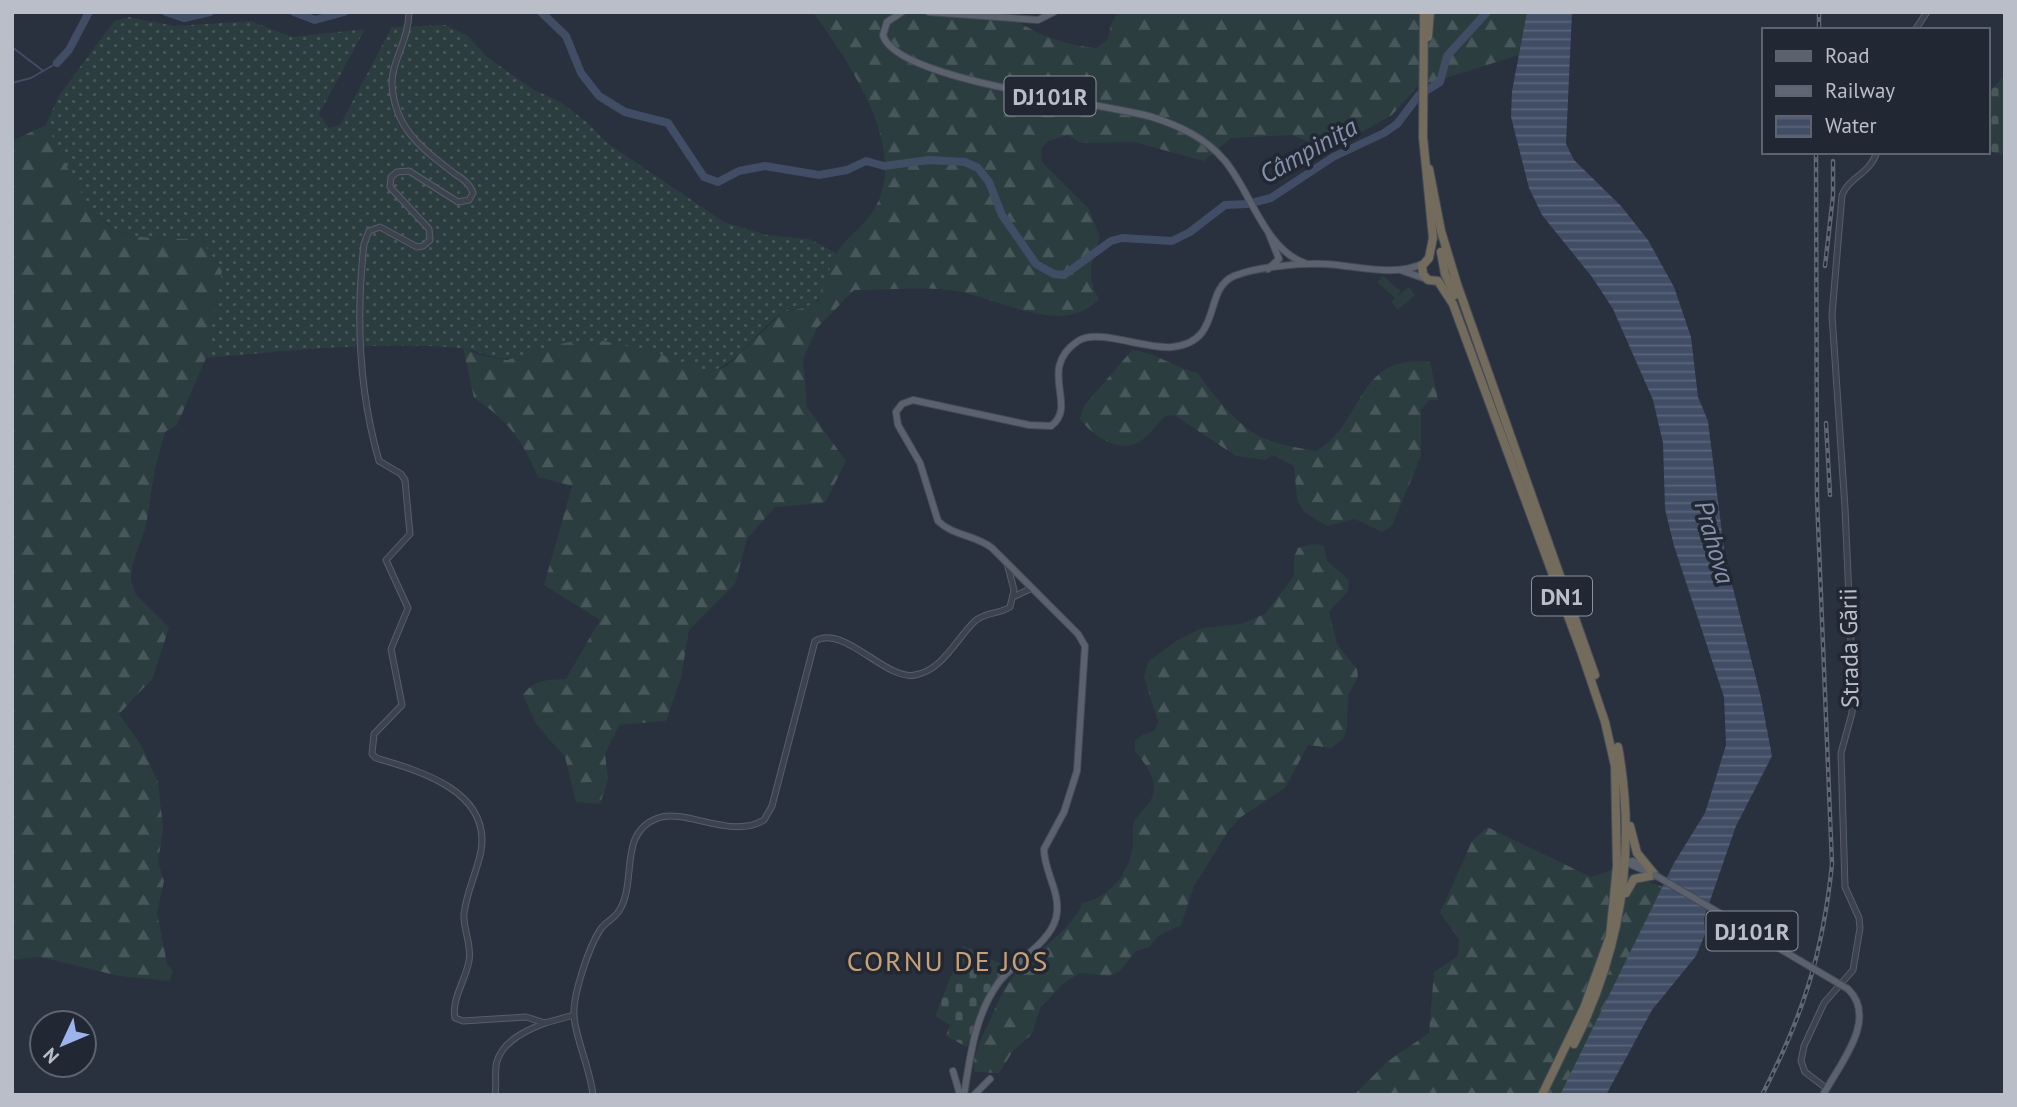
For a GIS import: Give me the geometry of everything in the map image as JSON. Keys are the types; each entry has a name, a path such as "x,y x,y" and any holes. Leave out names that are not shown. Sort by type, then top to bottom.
{"highway":[{"name":"DN1","path":"1424,12 1424,174 1433,239 1423,274 1428,280"},
{"name":"DN1","path":"1425,63 1430,12"},
{"name":"DN1","path":"1425,109 1431,197 1444,263 1441,278 1605,722 1615,766 1621,861 1612,924 1604,956 1574,1032 1542,1095"},
{"name":"DN1","path":"1430,173 1447,252 1481,359 1583,639 1611,721 1621,767 1620,913 1597,993 1548,1095"},
{"path":"1426,261 1438,258 1444,263"},
{"name":"DN1","path":"1441,278 1481,359"},
{"path":"1428,280 1441,278"},
{"path":"1621,767 1627,788 1632,841 1640,858 1655,875"},
{"path":"1620,913 1631,882 1644,875 1655,875"}],"main road":[{"name":"DJ101R","path":"902,12 887,22 883,35 890,49 902,57 957,77 1164,121 1206,143 1226,162 1288,257"},
{"path":"929,12 1038,20 1054,12"},
{"name":"DJ101R","path":"1264,222 1278,260 1285,268"},
{"path":"1285,268 1288,257"},
{"path":"1266,270 1278,260 1288,257 1305,264"},
{"path":"1398,269 1426,261"},
{"path":"962,1095 971,1046 994,990 1054,924 1057,895 1044,849 1069,801 1079,760 1084,641 984,542 950,530 938,521 920,463 896,420 898,408 913,400 1029,425 1051,426 1058,419 1062,407 1057,376 1059,364 1077,342 1095,337 1154,347 1180,346 1207,327 1225,282 1240,275 1305,264 1398,269 1428,280"},
{"name":"DJ101R","path":"1621,861 1637,863 1848,989 1858,1002 1860,1020 1853,1040 1824,1092"},
{"path":"953,1071 962,1095"},
{"path":"974,1095 990,1079"}],"street":[{"path":"1916,28 1927,12"},
{"path":"409,15 407,38 393,78 400,121 415,142 466,181 473,193 466,202 458,202 409,170 400,170 391,177 390,187 426,225 431,237 426,245 417,247 380,227 369,231 365,237 360,353 378,457 381,463 404,476 410,531 406,541 386,560 408,608 391,646 402,705 374,734 372,754 376,758 443,782 469,805 477,820 480,853 464,916 470,947 469,961 454,1009 455,1018 463,1021 526,1017 545,1023"},
{"name":"Strada Gării","path":"1824,1092 1805,1072 1801,1061 1802,1052 1824,1003 1853,970 1860,923 1845,887 1841,753 1852,713 1853,687 1845,508 1832,315 1843,192 1871,167 1876,154"},
{"path":"1007,563 1015,596"},
{"path":"593,1095 588,1061 574,1015 591,947 601,929 621,907 632,863 633,841 641,829 665,816 737,826 758,824 767,817 817,639 858,648 893,672 914,676 938,663 978,619 1007,609 1015,596 1032,588"},
{"path":"495,1095 496,1063 501,1053 523,1032 574,1015"}],"green space":[{"path":"813,12 1004,12 1047,37 1096,48 1108,39 1111,24 1118,12 1527,12 1519,55 1417,87 1392,115 1328,151 1293,135 1231,138 1204,161 1134,142 1080,143 1068,135 1048,141 1041,149 1042,162 1089,209 1100,237 1092,261 1091,276 1099,299 1084,310 1068,315 1049,315 956,291 918,288 854,290 817,328 803,359 807,407 846,461 825,503 775,507 747,539 735,584 689,630 681,678 666,721 619,725 605,754 608,779 600,804 576,802 565,757 536,724 523,695 537,683 566,679 600,620 544,585 572,486 538,477 513,432 496,414 474,398 463,348 483,356 507,360 549,346 576,341 603,341 655,352 708,373 727,366 782,313 818,301 838,251 873,211 883,187 885,161 871,107 843,55"},
{"path":"129,17 175,26 251,21 292,37 365,29 319,114 329,128 340,125 392,27 446,25 468,36 487,57 534,90 559,101 588,123 607,143 724,222 766,235 809,239 836,253 827,283 814,303 779,315 738,355 708,373 522,356 495,358 468,349 428,346 332,348 206,358 222,271 201,239 142,237 110,226 100,218 82,194 46,125 58,97 114,21"},
{"path":"2005,75 2005,155 1989,149 1989,92"},
{"path":"46,125 82,194 109,226 141,237 201,239 222,271 206,358 177,425 165,432 155,468 146,526 132,566 131,580 136,595 169,627 153,678 119,714 141,745 158,782 163,828 158,862 164,881 157,913 167,964 173,970 170,981 119,976 40,957 12,960 12,141"},
{"path":"1383,276 1401,291 1396,297 1409,287 1415,295 1398,310 1391,302 1395,298 1377,282"},
{"path":"1132,350 1198,373 1229,412 1258,435 1280,444 1316,451 1332,439 1363,393 1387,368 1406,362 1430,362 1438,400 1429,400 1421,410 1421,456 1392,526 1382,532 1355,519 1327,526 1304,512 1297,499 1294,466 1274,455 1265,460 1236,456 1174,415 1165,416 1146,437 1132,445 1110,443 1096,434 1080,418 1084,406"},
{"path":"1312,544 1324,545 1327,561 1349,580 1348,591 1329,612 1337,644 1357,669 1358,676 1348,696 1347,727 1343,739 1331,748 1308,745 1285,788 1241,817 1229,830 1194,886 1181,925 1160,935 1149,947 1136,951 1119,972 1109,976 1080,973 1064,983 1040,1008 1032,1034 1013,1051 999,1073 975,1072 975,1054 1001,995 1012,978 1070,923 1082,903 1100,897 1115,884 1130,859 1134,823 1154,790 1151,774 1135,751 1135,741 1154,731 1158,722 1144,677 1148,662 1176,641 1202,628 1240,624 1265,614 1294,576 1294,557 1298,548"},
{"path":"1487,827 1591,877 1615,869 1663,887 1560,1095 1354,1095 1388,1061 1429,1033 1434,972 1458,956 1459,939 1440,913 1472,841"},
{"path":"963,946 1008,967 991,989 967,1047 946,1036 950,1025 935,1016"}],"water":[{"name":"Prahova","path":"1527,12 1572,12 1566,144 1574,160 1621,206 1648,240 1674,287 1691,337 1698,397 1708,421 1725,557 1761,698 1772,756 1736,826 1704,918 1705,934 1696,956 1652,1010 1606,1095 1560,1095 1674,863 1705,813 1726,745 1724,697 1674,546 1665,509 1663,443 1653,400 1613,309 1592,277 1542,215 1529,188 1511,117 1512,91"}],"waterway":[{"name":"Câmpinița","path":"57,63 69,50 89,12"},
{"name":"Câmpinița","path":"166,12 184,18 210,12"},
{"name":"Câmpinița","path":"294,12 315,20 344,12"},
{"name":"Câmpinița","path":"541,12 566,36 581,73 599,96 625,112 668,123 704,177 718,182 739,171 765,166 819,175 847,170 866,161 884,166 929,160 965,162 978,168 989,182 1002,215 1036,264 1054,274 1064,275 1111,241 1122,238 1172,241 1190,232 1225,205 1247,204 1271,198 1333,157 1384,133 1397,124 1419,95 1440,82 1447,56 1487,12"},
{"path":"12,47 42,70"},
{"path":"12,83 31,78 57,63"}],"railway":[{"path":"1819,12 1819,28"},
{"path":"1762,1095 1789,1038 1809,983 1823,927 1832,864 1817,499 1816,154"},
{"path":"1825,266 1833,196 1833,161"},
{"path":"1826,423 1830,495"}],"district":[{"name":"CORNU DE JOS","path":"948,960"}]}
